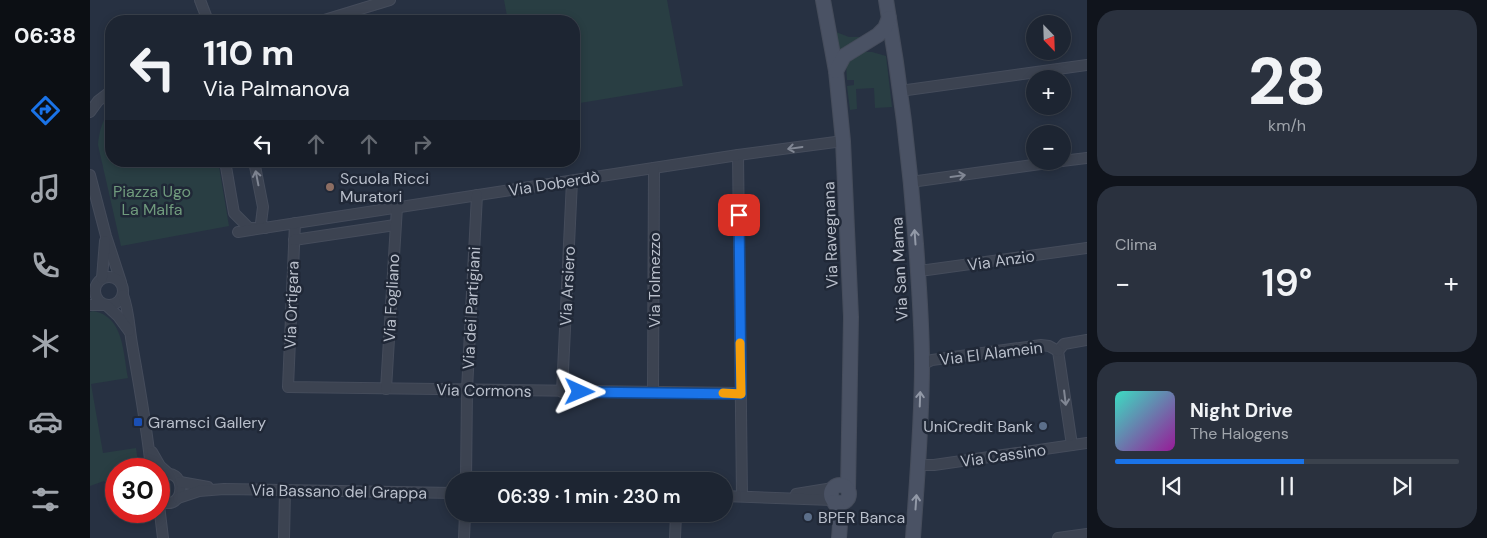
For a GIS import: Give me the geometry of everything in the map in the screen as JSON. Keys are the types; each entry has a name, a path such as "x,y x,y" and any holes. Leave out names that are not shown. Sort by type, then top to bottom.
{"street":[{"path":"341,15 390,0"},
{"name":"Via Ravegnana","path":"822,0 836,71 843,141 851,317 847,470 837,493 840,518 839,538"},
{"name":"Via San Mama","path":"886,0 900,92 911,185 922,365 913,538"},
{"path":"203,1 206,15"},
{"path":"836,71 844,56 878,36 886,28 889,18"},
{"path":"900,92 1087,65"},
{"path":"90,112 98,101 105,96"},
{"name":"Via Doberdò","path":"264,228 738,155 843,141"},
{"path":"738,155 742,496"},
{"path":"1071,160 1087,158"},
{"path":"911,185 918,181 1026,166"},
{"path":"226,167 234,213 250,228 264,228"},
{"path":"255,167 262,211 261,223 264,228"},
{"name":"Via Tolmezzo","path":"653,393 654,168"},
{"path":"90,175 106,236 124,290 119,302 115,304 90,305"},
{"name":"Via Arsiero","path":"562,392 572,180"},
{"name":"Via dei Partigiani","path":"466,472 467,390 477,195"},
{"name":"Via Fogliano","path":"386,389 397,207"},
{"path":"240,219 251,220 256,218 262,211"},
{"name":"Via Ortigara","path":"288,387 295,223"},
{"path":"294,240 395,225"},
{"path":"238,232 264,228"},
{"path":"106,236 95,296 118,316 129,331"},
{"name":"Via Anzio","path":"917,267 921,270 927,270 1087,248"},
{"path":"96,285 114,277 121,282"},
{"path":"123,295 128,308 129,331 147,430 150,458"},
{"name":"Via El Alamein","path":"922,365 932,360 1041,345 1049,346 1058,351 1064,344 1087,340"},
{"path":"1058,351 1072,445"},
{"name":"Via Cormons","path":"288,387 741,394"},
{"path":"147,430 155,458"},
{"name":"Via Cassino","path":"918,465 934,465 1087,443"},
{"path":"170,474 180,482 181,490 170,505"},
{"name":"Via Bassano del Grappa","path":"180,482 224,489"},
{"name":"Via Bassano del Grappa","path":"176,499 199,491 224,489 445,493"},
{"path":"284,538 285,490"},
{"path":"733,496 780,497 837,493"},
{"path":"170,501 176,499"},
{"path":"464,538 465,522"},
{"path":"675,538 676,522"},
{"path":"162,523 163,538"},
{"path":"1058,538 1087,534"}],"green space":[{"path":"504,0 667,0 683,86 580,103 580,15 507,15"},
{"path":"836,32 849,37 867,37 836,58"},
{"path":"865,52 886,56 892,107 875,108 874,88 856,89 857,109 850,110 847,86 854,85 854,80 847,80 846,63"},
{"name":"Piazza Ugo La Malfa","path":"105,118 105,167 219,167 229,226 121,246 98,145"},
{"path":"90,312 103,314 111,320 116,328 123,347 128,378 91,384 103,453 136,448 137,458 105,458 105,482 90,486"}],"slow traffic":[{"path":"723,393 741,394 740,343"}],"place":[{"name":"Scuola Ricci Muratori","path":"330,187"},
{"name":"Gramsci Gallery","path":"138,422"},
{"name":"UniCredit Bank","path":"1043,426"},
{"name":"BPER Banca","path":"808,517"}],"route":[{"path":"580,392 741,394 739,215"}]}
